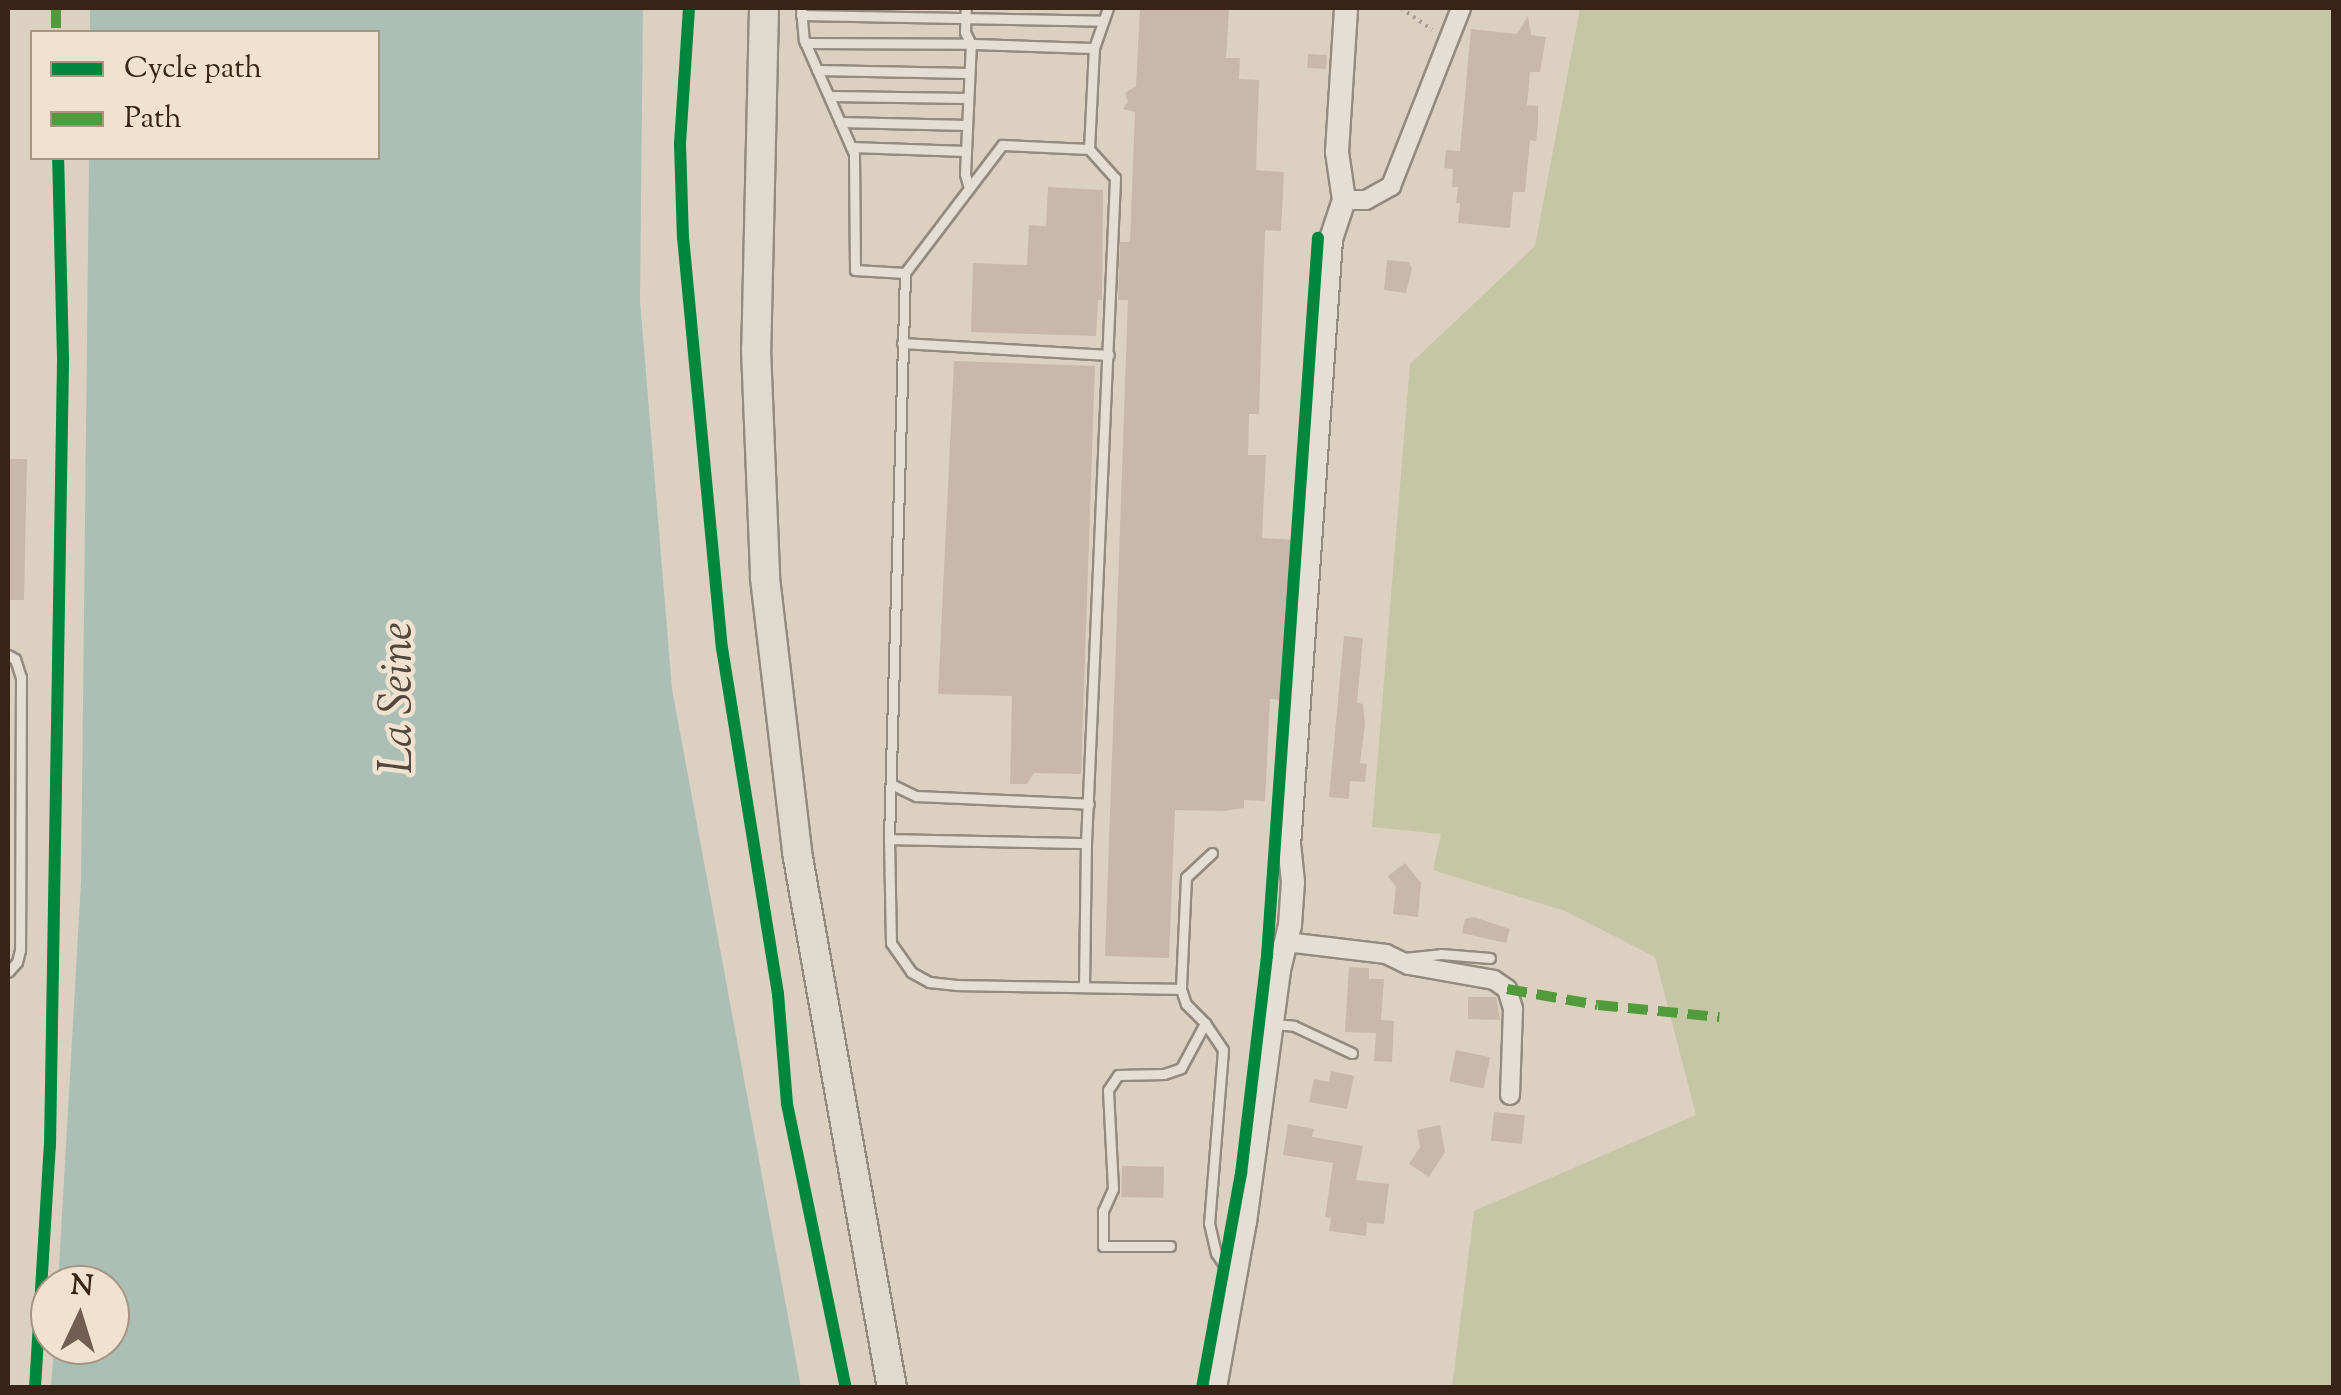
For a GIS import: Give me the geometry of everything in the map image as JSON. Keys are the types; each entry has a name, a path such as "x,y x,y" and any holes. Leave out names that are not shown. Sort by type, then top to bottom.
{"main road":[{"path":"764,8 756,348 767,595 797,852 892,1388"}],"street":[{"path":"1215,1388 1292,900 1289,846 1331,239 1344,200 1336,166 1346,8"},
{"path":"1344,200 1366,200 1391,186 1461,8"},
{"path":"1286,942 1397,959 1494,980 1507,989 1513,1009 1510,1096"}],"lane":[{"path":"966,8 971,44 966,150 969,188"},
{"path":"1084,986 1086,843 1115,178 1090,149 1094,48 1108,8"},
{"path":"905,273 855,270 851,148 805,42 801,11 1103,21"},
{"path":"805,42 1094,48"},
{"path":"817,70 968,72"},
{"path":"828,96 968,98"},
{"path":"840,122 967,124"},
{"path":"1090,149 1002,145 905,273 891,784 891,943 911,972 929,982 1181,989"},
{"path":"851,148 966,150"},
{"path":"902,343 1109,355"},
{"path":"8,654 15,659 21,677 20,950 17,962 8,972"},
{"path":"891,784 916,796 1089,804"},
{"path":"890,839 1086,843"},
{"path":"1212,853 1186,878 1181,989 1186,1004 1223,1050 1209,1223 1216,1254 1234,1282"},
{"path":"1397,959 1441,954 1490,958"},
{"path":"1170,1246 1103,1246 1103,1211 1114,1189 1108,1090 1118,1076 1164,1074 1181,1068 1205,1023"},
{"path":"1273,1024 1294,1026 1352,1053"}],"path":[{"path":"1401,8 1448,41"}],"green space":[{"path":"1580,8 2333,8 2333,1387 1452,1387 1474,1211 1696,1115 1655,957 1565,911 1433,870 1441,834 1372,827 1410,364 1535,246"}],"water":[{"name":"La Seine","path":"90,8 643,8 640,300 672,689 801,1387 51,1387 53,1365 130,1365 130,1265 59,1265 81,882 89,160 380,160 380,30 90,30"}],"building":[{"path":"1140,8 1229,8 1226,58 1240,58 1239,79 1259,80 1256,170 1284,172 1281,231 1265,230 1259,414 1249,414 1248,455 1266,455 1262,538 1295,540 1280,700 1270,699 1265,801 1244,800 1244,808 1225,811 1175,810 1169,958 1105,956 1128,300 1118,300 1120,242 1130,242 1135,112 1123,109 1128,101 1125,93 1136,86"},
{"path":"1528,16 1531,35 1546,37 1540,72 1530,72 1527,105 1538,106 1538,123 1536,141 1530,140 1525,192 1513,192 1510,228 1458,223 1458,187 1452,187 1453,169 1444,168 1446,150 1460,151 1471,29 1517,34"},
{"path":"1308,54 1327,55 1326,69 1307,68"},
{"path":"1048,187 1103,190 1102,300 1098,300 1096,336 971,332 973,263 1027,265 1029,225 1046,226"},
{"path":"1387,260 1409,262 1412,268 1406,293 1384,290"},
{"path":"954,361 1095,366 1081,774 1034,773 1027,784 1010,784 1012,696 938,694"},
{"path":"8,459 27,459 24,600 8,600"},
{"path":"1344,636 1363,638 1357,703 1363,704 1365,724 1360,763 1367,764 1365,782 1350,781 1349,799 1329,797"},
{"path":"1405,863 1421,883 1418,917 1393,914 1396,887 1388,876"},
{"path":"1474,917 1510,929 1506,943 1462,933 1465,919"},
{"path":"1349,967 1369,968 1369,979 1384,979 1381,1020 1394,1021 1392,1062 1374,1061 1376,1033 1345,1032"},
{"path":"1468,997 1496,997 1500,1020 1468,1019"},
{"path":"1456,1050 1490,1057 1484,1089 1449,1081"},
{"path":"1331,1071 1354,1076 1347,1109 1309,1102 1314,1079 1329,1082"},
{"path":"1494,1112 1525,1115 1522,1144 1491,1141"},
{"path":"1288,1124 1314,1129 1312,1137 1363,1146 1356,1180 1389,1184 1384,1224 1367,1223 1366,1236 1329,1231 1331,1218 1325,1217 1333,1163 1283,1155"},
{"path":"1440,1125 1445,1152 1429,1177 1409,1164 1420,1147 1417,1130"},
{"path":"1122,1166 1164,1167 1163,1198 1121,1197"}],"marked path":[{"path":"56,8 56,30"},
{"path":"1507,989 1598,1005 1719,1017"}],"cycle path":[{"path":"689,8 680,144 683,237 722,648 778,994 787,1104 846,1388"},
{"path":"35,1388 50,1146 63,358 58,160"},
{"path":"1202,1388 1241,1174 1267,956 1318,238"}]}
